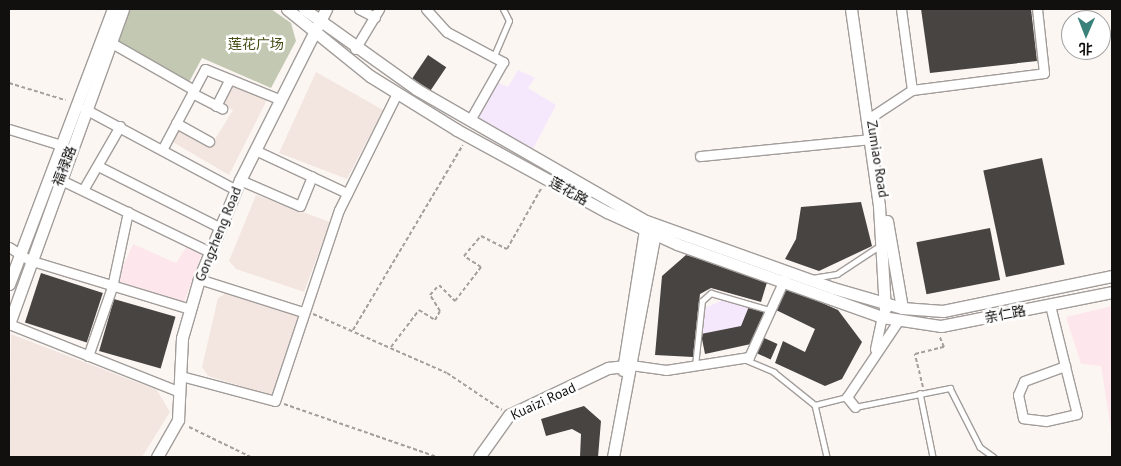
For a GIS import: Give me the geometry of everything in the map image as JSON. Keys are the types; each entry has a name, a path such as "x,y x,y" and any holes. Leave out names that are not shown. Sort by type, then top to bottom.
{"main road":[{"name":"福禄路","path":"9,284 14,249 61,145 113,9"},
{"name":"福禄路","path":"9,324 29,260 123,9"},
{"name":"莲花路","path":"287,9 650,228 887,304"},
{"name":"莲花路","path":"304,9 319,27 397,93 468,136 547,179 650,228 882,317 898,321"},
{"name":"Gongzheng Road","path":"157,457 178,420 182,338 199,279 238,185 279,99 319,27 326,9"},
{"name":"Zumiao Road","path":"851,9 882,239 887,304"},
{"name":"Zumiao Road","path":"857,9 871,117 902,308"},
{"path":"613,457 650,228"},
{"name":"亲仁路","path":"887,304 902,308 943,311 1112,276"},
{"name":"亲仁路","path":"898,321 936,326 1050,306 1112,292"},
{"path":"882,317 887,304"},
{"path":"898,321 902,308"},
{"name":"Kuaizi Road","path":"479,457 509,415 627,364"}],"street":[{"path":"355,49 377,13 359,9"},
{"path":"426,9 447,32 503,62 470,120"},
{"path":"901,9 912,90"},
{"path":"871,117 912,90 1044,73 1037,9"},
{"path":"110,42 219,107 230,79"},
{"path":"162,148 205,70 279,99"},
{"path":"181,376 275,400 303,312 347,193 397,93"},
{"path":"85,109 238,185 300,206 312,176"},
{"path":"176,123 209,141"},
{"path":"83,190 120,126"},
{"path":"9,129 61,145"},
{"path":"700,156 869,139"},
{"path":"255,150 347,193"},
{"path":"98,166 219,227"},
{"path":"59,179 210,252"},
{"path":"88,356 112,286 128,212"},
{"path":"14,249 29,260 190,309"},
{"path":"199,279 303,312"},
{"path":"627,364 666,370 749,356 784,280"},
{"path":"1050,306 1065,366 1076,414 1046,421 1023,418 1018,395 1024,381 1065,366"},
{"path":"874,354 882,317"},
{"path":"855,406 847,397 874,354 898,321"},
{"path":"9,324 180,392"}],"lane":[{"path":"494,56 509,21 503,9"},
{"path":"807,279 837,274 864,260 882,239"},
{"path":"695,366 702,301 711,293 770,310"},
{"path":"741,358 774,372 815,406 827,457"},
{"path":"855,406 950,388 980,447 994,457"},
{"path":"922,392 933,457"},
{"path":"815,406 847,397"}],"path":[{"path":"9,84 65,100"},
{"path":"353,330 468,136"},
{"path":"391,347 419,310 435,320 440,311 430,295 439,285 455,301 481,267 464,256 480,236 507,249 547,179"},
{"path":"303,312 353,330 448,373 509,415"},
{"path":"922,392 915,354 944,348 936,326"},
{"path":"275,400 438,457"},
{"path":"189,427 251,457"}],"shaded area":[{"path":"518,70 535,78 528,88 556,105 533,149 476,117 494,81 508,87"},
{"path":"316,72 383,110 347,179 279,153"},
{"path":"231,83 268,98 229,175 171,141 180,129 212,144 233,110 220,104"},
{"path":"256,195 330,222 304,292 236,269 229,261"},
{"path":"133,244 176,263 187,246 202,253 184,302 116,282"},
{"path":"226,293 299,314 273,396 208,376 202,367 218,298"},
{"path":"727,298 750,304 751,344 701,334 705,308"},
{"path":"1112,306 1112,436 1101,366 1081,364 1066,317"},
{"path":"11,334 157,390 170,412 142,457 9,457"}],"green space":[{"name":"莲花广场","path":"130,9 271,9 291,23 296,41 271,88 202,58 188,84 116,44"}],"building":[{"path":"921,9 1031,9 1037,61 930,73"},
{"path":"428,55 446,67 431,91 412,78"},
{"path":"1042,158 1065,265 1006,277 983,170"},
{"path":"861,202 872,246 819,271 785,259 796,239 801,207"},
{"path":"990,228 1000,280 926,294 916,242"},
{"path":"686,255 768,279 761,302 711,288 700,294 693,357 655,355 662,276"},
{"path":"41,273 103,293 87,343 25,322"},
{"path":"786,287 838,310 862,342 842,379 825,386 775,363 783,341 805,352 815,329 776,310"},
{"path":"114,299 176,317 161,369 99,351"},
{"path":"750,304 766,310 751,344 705,354 701,334 741,326"},
{"path":"762,337 778,344 771,359 755,353"},
{"path":"584,406 601,421 598,457 580,457 581,434 572,429 546,436 541,419"}]}
